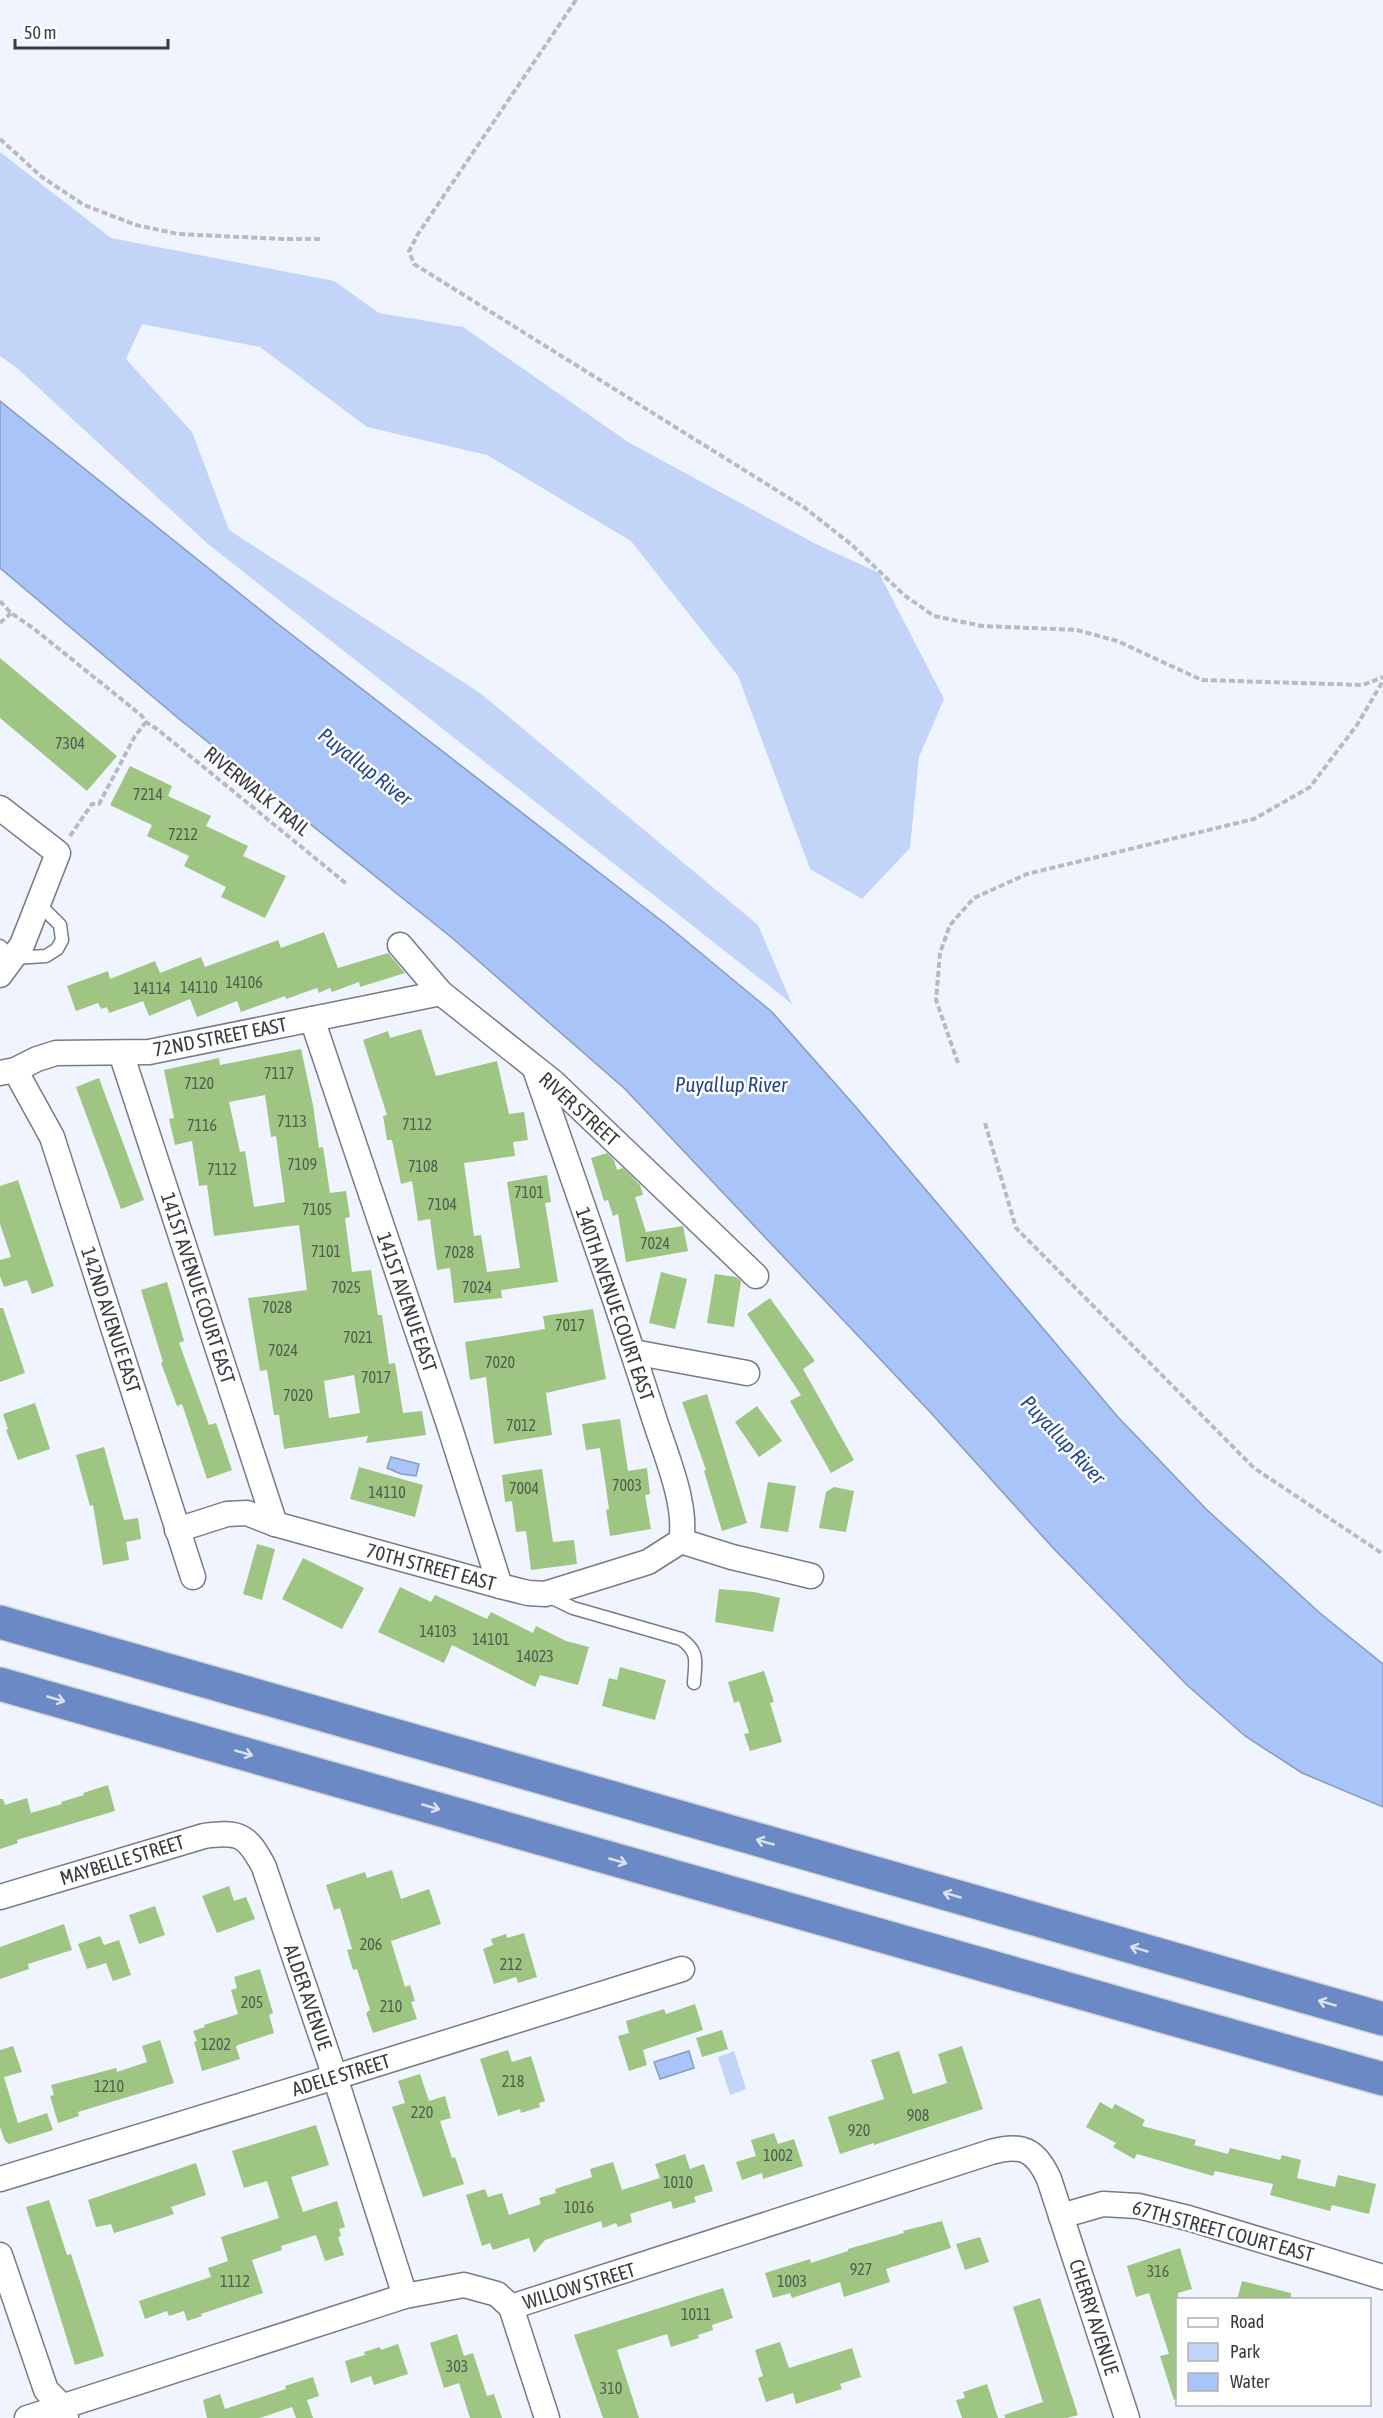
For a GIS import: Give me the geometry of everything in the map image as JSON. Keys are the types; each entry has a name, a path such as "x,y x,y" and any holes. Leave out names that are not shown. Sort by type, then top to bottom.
{"highway":[{"path":"0,1622 1383,2019"},
{"path":"0,1684 1383,2079"}],"street":[{"path":"0,808 58,853 22,945 4,960"},
{"name":"RIVER STREET","path":"400,945 441,993 535,1070 554,1082 756,1276"},
{"name":"72ND STREET EAST","path":"7,1072 56,1053 149,1052 441,993"},
{"name":"141ST AVENUE EAST","path":"312,1019 449,1425 500,1586"},
{"name":"141ST AVENUE COURT EAST","path":"121,1053 275,1524"},
{"name":"140TH AVENUE COURT EAST","path":"535,1070 633,1352 673,1480 683,1528 681,1541"},
{"name":"142ND AVENUE EAST","path":"7,1072 52,1137 193,1577"},
{"path":"633,1352 747,1373"},
{"name":"70TH STREET EAST","path":"177,1530 227,1514 247,1513 275,1524 500,1586 528,1593 545,1594 648,1562 681,1541"},
{"path":"681,1541 732,1557 811,1576"},
{"name":"MAYBELLE STREET","path":"0,1898 204,1836 229,1833 245,1840"},
{"name":"ALDER AVENUE","path":"245,1840 255,1851 264,1868 335,2077 405,2296"},
{"name":"ADELE STREET","path":"0,2179 682,1969"},
{"name":"WILLOW STREET","path":"27,2418 65,2413 405,2296 464,2285 497,2294 511,2307 1006,2147 1026,2150 1040,2164 1049,2180 1061,2216"},
{"name":"67TH STREET COURT EAST","path":"1061,2216 1103,2204 1138,2206 1188,2218 1383,2277"},
{"name":"CHERRY AVENUE","path":"1061,2216 1127,2418"},
{"path":"0,2255 45,2390 65,2413"},
{"path":"511,2307 547,2418"}],"lane":[{"path":"4,960 46,956 57,949 62,940 60,925 38,903"},
{"path":"545,1594 573,1608 681,1639 693,1647 694,1683"}],"path":[{"path":"576,0 418,234 409,250 414,264 805,508 852,544 904,595 934,616 982,626 1077,630 1117,641 1202,680 1363,685 1383,679"},
{"path":"0,139 42,177 84,205 136,225 178,234 321,239"},
{"name":"RIVERWALK TRAIL","path":"0,601 10,613 33,628 348,885"},
{"path":"0,623 10,613"},
{"path":"958,1064 936,1000 940,953 950,925 974,898 1027,874 1254,819 1310,787 1357,725 1383,679"},
{"path":"58,853 93,804 99,804 135,736 146,722"},
{"path":"986,1123 1016,1228 1254,1468 1383,1554"}],"green space":[{"path":"0,152 111,238 334,281 379,313 463,327 628,442 814,543 879,573 944,699 919,757 910,848 862,899 810,869 738,676 631,541 487,455 367,427 260,347 142,324 126,359 192,432 229,530 480,693 758,925 792,1004 208,544 17,368 0,356"},
{"path":"734,2051 746,2089 730,2095 718,2057"}],"water":[{"name":"Puyallup River","path":"0,401 278,624 667,925 772,1012 855,1106 1117,1416 1206,1509 1321,1614 1383,1664 1383,1807 1302,1773 1245,1736 1187,1685 1054,1549 931,1413 625,1089 451,937 178,718 0,568"},
{"path":"391,1457 419,1464 416,1476 401,1474 387,1468"},
{"path":"689,2051 694,2068 660,2079 654,2062"}],"building":[{"path":"0,658 117,756 87,791 0,718"},
{"path":"130,766 172,786 168,796 211,816 206,826 248,846 243,856 286,876 265,918 221,897 226,887 184,866 189,856 147,836 152,825 110,805"},
{"path":"324,932 338,968 388,953 405,973 360,987 359,982 332,992 330,988 319,993 317,988 286,999 285,996 241,1012 237,1001 197,1017 190,999 149,1016 143,1001 109,1013 107,1007 101,1009 98,1003 76,1011 67,986 108,971 110,979 155,961 160,973 201,957 205,967 278,940 281,948"},
{"path":"421,1029 436,1076 497,1061 509,1114 524,1112 528,1140 513,1142 515,1156 464,1163 474,1236 481,1235 487,1272 520,1268 507,1182 547,1175 551,1202 545,1203 558,1282 501,1290 502,1298 454,1303 450,1268 437,1270 430,1219 418,1221 412,1181 401,1184 392,1140 387,1140 383,1116 387,1115 363,1040 388,1031 390,1038"},
{"path":"301,1049 319,1148 323,1147 330,1193 346,1191 350,1217 345,1218 352,1272 371,1270 378,1315 382,1315 389,1364 395,1363 403,1413 422,1411 426,1435 366,1443 368,1436 284,1449 279,1415 274,1415 267,1370 260,1371 248,1298 307,1290 299,1225 214,1236 207,1185 199,1186 192,1141 175,1145 169,1119 174,1118 164,1070 219,1058 220,1065","holes":["265,1095 271,1137 276,1136 285,1202 254,1207 245,1151 240,1152 229,1102","354,1375 360,1413 329,1418 324,1381"]},
{"path":"99,1078 144,1200 121,1209 76,1087"},
{"path":"607,1153 614,1160 617,1170 623,1168 640,1185 643,1195 635,1197 646,1232 683,1226 688,1251 626,1262 618,1214 613,1216 608,1200 604,1201 591,1158"},
{"path":"18,1180 54,1286 32,1294 27,1280 4,1287 0,1276 0,1260 11,1257 0,1224 0,1186"},
{"path":"661,1272 687,1279 675,1329 649,1323"},
{"path":"715,1274 736,1277 741,1281 734,1327 707,1323"},
{"path":"167,1282 184,1341 179,1343 209,1425 216,1423 232,1470 207,1479 182,1404 177,1406 161,1363 163,1362 141,1290"},
{"path":"770,1298 815,1361 803,1369 854,1460 831,1473 790,1401 801,1395 747,1314"},
{"path":"0,1308 3,1308 25,1373 0,1382"},
{"path":"593,1309 606,1379 546,1393 552,1435 494,1444 486,1377 470,1380 465,1342 545,1329 543,1316"},
{"path":"707,1394 747,1523 722,1531 704,1471 706,1470 682,1402"},
{"path":"35,1403 50,1449 18,1460 6,1430 8,1429 3,1414"},
{"path":"757,1406 782,1441 759,1457 735,1422"},
{"path":"620,1419 628,1471 647,1468 650,1494 645,1495 651,1529 610,1536 606,1510 609,1509 600,1448 586,1450 582,1424"},
{"path":"104,1447 124,1520 138,1518 141,1539 126,1542 129,1560 103,1565 93,1505 90,1506 76,1455"},
{"path":"359,1467 423,1485 415,1517 350,1499"},
{"path":"542,1469 553,1542 574,1540 577,1564 531,1570 526,1531 516,1532 512,1501 505,1502 502,1475"},
{"path":"768,1482 796,1486 788,1532 760,1528"},
{"path":"834,1487 854,1491 846,1532 819,1528 826,1492"},
{"path":"257,1544 275,1549 262,1600 243,1594"},
{"path":"303,1558 364,1588 342,1629 282,1599"},
{"path":"400,1587 431,1602 435,1595 487,1619 491,1612 533,1633 536,1626 566,1641 589,1647 578,1685 540,1675 535,1687 452,1645 444,1663 378,1632"},
{"path":"719,1589 754,1592 780,1598 773,1632 715,1622"},
{"path":"620,1667 666,1680 655,1720 602,1706 609,1678 617,1680"},
{"path":"764,1671 774,1702 770,1703 782,1742 750,1751 744,1734 749,1733 739,1701 734,1703 728,1682"},
{"path":"108,1785 115,1811 17,1840 18,1843 0,1849 0,1799 3,1799 5,1805 27,1798 31,1813 62,1804 61,1802"},
{"path":"392,1870 401,1899 429,1889 441,1924 391,1941 405,1987 410,1985 415,2001 411,2002 417,2019 373,2033 366,2013 370,2010 357,1969 353,1970 347,1950 352,1949 340,1908 334,1910 326,1885 365,1872 367,1878"},
{"path":"229,1886 234,1901 246,1897 255,1919 217,1933 202,1896"},
{"path":"155,1906 165,1935 139,1944 129,1915"},
{"path":"64,1924 72,1950 28,1964 29,1969 0,1979 0,1947"},
{"path":"524,1933 537,1977 518,1983 516,1977 494,1984 483,1949 493,1945 491,1939 506,1934 507,1938"},
{"path":"100,1936 104,1945 119,1940 131,1975 113,1981 106,1963 87,1969 78,1944"},
{"path":"260,1969 273,2013 269,2015 274,2033 238,2045 236,2047 240,2059 202,2071 193,2031 238,2014 231,1990 237,1988 234,1977"},
{"path":"695,2004 703,2030 643,2050 647,2065 629,2071 618,2036 629,2033 626,2021 664,2009 666,2014"},
{"path":"722,2030 728,2049 702,2057 696,2038"},
{"path":"160,2040 174,2083 78,2112 79,2116 58,2123 50,2096 54,2095 51,2085 116,2068 117,2072 147,2062 142,2046"},
{"path":"13,2046 22,2072 4,2077 18,2123 47,2113 53,2130 9,2144 5,2141 0,2127 0,2050"},
{"path":"962,2046 983,2109 840,2154 828,2117 884,2099 871,2060 899,2051 913,2094 947,2083 938,2054"},
{"path":"508,2050 512,2062 531,2056 545,2101 539,2103 540,2107 521,2113 520,2109 498,2116 480,2059"},
{"path":"420,2074 429,2101 445,2096 451,2118 440,2121 452,2158 455,2157 464,2184 423,2197 392,2107 405,2103 398,2081"},
{"path":"1100,2102 1112,2109 1115,2104 1145,2120 1142,2126 1196,2140 1194,2145 1228,2154 1230,2148 1280,2160 1282,2155 1301,2160 1297,2178 1335,2187 1338,2175 1376,2184 1369,2214 1332,2205 1330,2211 1270,2195 1273,2184 1215,2171 1213,2176 1137,2154 1134,2159 1113,2147 1116,2143 1086,2127"},
{"path":"316,2125 329,2165 291,2177 303,2212 337,2201 345,2227 339,2229 341,2236 338,2237 344,2255 325,2261 316,2235 281,2246 282,2250 252,2260 263,2293 187,2321 184,2311 169,2316 167,2311 145,2319 139,2301 211,2277 208,2268 228,2261 221,2237 279,2218 267,2181 244,2188 232,2151"},
{"path":"774,2133 778,2144 794,2139 803,2166 763,2179 762,2173 742,2180 736,2162 756,2156 751,2140"},
{"path":"685,2154 690,2169 704,2164 713,2191 694,2197 696,2202 673,2209 671,2201 630,2214 632,2222 618,2227 616,2223 603,2228 601,2221 545,2240 534,2253 529,2238 493,2250 490,2243 482,2246 466,2195 485,2189 488,2197 502,2193 509,2215 541,2204 539,2198 556,2193 555,2189 592,2177 590,2169 613,2162 622,2190 660,2178 655,2164"},
{"path":"196,2163 206,2195 171,2207 174,2214 114,2233 111,2224 96,2227 88,2200"},
{"path":"49,2200 67,2255 71,2254 104,2356 75,2365 26,2207"},
{"path":"942,2221 951,2248 886,2269 890,2282 844,2297 840,2282 792,2298 790,2293 773,2298 765,2273 810,2259 811,2263 848,2251 848,2249 904,2233 903,2231"},
{"path":"980,2237 989,2262 965,2270 956,2244"},
{"path":"1180,2248 1192,2289 1178,2293 1178,2298 1176,2298 1176,2400 1174,2400 1160,2356 1169,2354 1149,2293 1136,2297 1127,2266"},
{"path":"1242,2281 1291,2293 1291,2298 1238,2298"},
{"path":"723,2288 733,2318 712,2325 713,2330 698,2335 699,2338 671,2347 667,2334 617,2350 639,2418 603,2418 574,2335"},
{"path":"1040,2298 1078,2415 1067,2418 1005,2418 1004,2415 1043,2402 1013,2307"},
{"path":"457,2334 464,2356 473,2353 487,2396 494,2394 502,2418 470,2418 459,2383 444,2388 430,2343"},
{"path":"780,2342 789,2368 852,2348 861,2377 840,2384 842,2389 796,2404 793,2393 766,2402 758,2378 763,2376 755,2350"},
{"path":"398,2344 408,2374 374,2385 371,2376 351,2383 345,2361 365,2355 364,2352 380,2347 381,2350"},
{"path":"313,2377 319,2396 307,2400 313,2418 296,2418 292,2407 260,2418 207,2418 203,2400 220,2394 225,2409 286,2389 285,2386"},
{"path":"987,2384 998,2418 962,2418 956,2400 965,2398 963,2392"}]}
